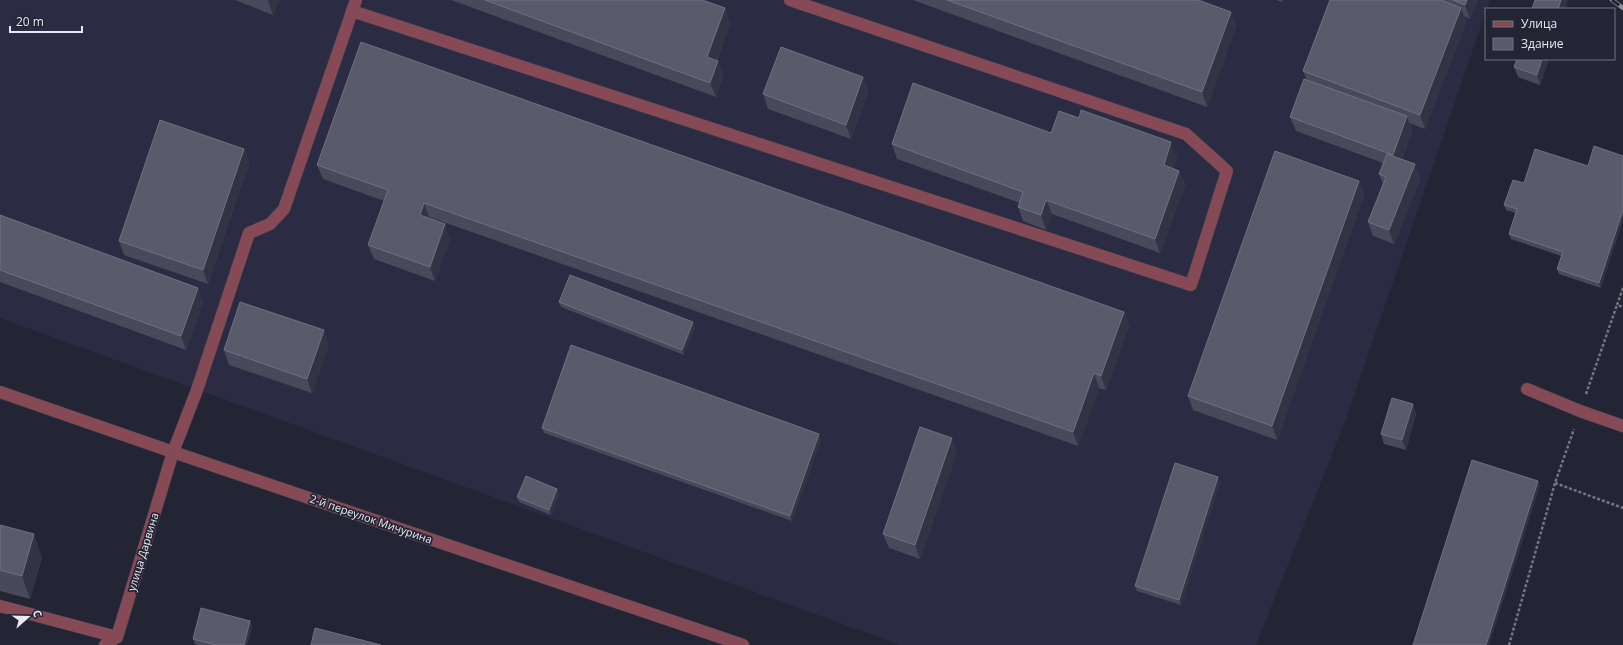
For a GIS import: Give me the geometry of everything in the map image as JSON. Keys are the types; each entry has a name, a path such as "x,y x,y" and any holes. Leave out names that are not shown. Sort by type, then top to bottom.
{"street":[{"path":"354,6 1191,285 1227,172 1186,134 790,0"},
{"name":"улица Дарвина","path":"117,641 173,452 197,390 249,233 270,224 284,209 354,6"},
{"path":"1527,389 1580,411 1623,426"},
{"name":"2-й переулок Мичурина","path":"0,392 743,645"},
{"path":"0,606 117,641"},
{"path":"105,645 117,641"}],"path":[{"path":"1509,645 1555,484 1623,288"},
{"path":"1617,306 1623,308"},
{"path":"1555,484 1623,508"}],"shaded area":[{"path":"0,0 1490,0 1487,8 1485,8 1485,15 1346,419 1256,645 900,645 0,318"}],"building":[{"path":"485,0 702,0 725,8 707,57 718,61 710,83"},
{"path":"947,0 1198,0 1231,12 1202,92"},
{"path":"1330,0 1441,0 1461,8 1420,115 1303,71"},
{"path":"1453,0 1467,0 1465,5"},
{"path":"1535,0 1561,0 1558,8 1532,8"},
{"path":"361,42 1124,312 1101,376 1094,373 1073,432 424,203 420,215 445,224 430,267 368,245 388,190 317,165"},
{"path":"781,47 863,77 846,125 763,94"},
{"path":"1517,60 1542,60 1537,75 1514,67"},
{"path":"1304,79 1407,116 1393,155 1290,117"},
{"path":"913,83 1051,133 1059,111 1079,118 1081,110 1171,142 1164,165 1179,171 1155,239 1046,200 1041,215 1018,207 1023,192 892,144"},
{"path":"160,120 244,149 203,270 119,241"},
{"path":"1594,146 1623,156 1623,210 1599,283 1557,269 1563,252 1509,234 1517,209 1504,205 1513,180 1524,183 1535,149 1588,166"},
{"path":"1275,151 1359,181 1272,426 1188,396"},
{"path":"1387,154 1415,164 1389,230 1368,222 1386,177 1379,174"},
{"path":"0,215 198,288 181,336 0,270"},
{"path":"570,275 693,322 682,350 559,302"},
{"path":"240,302 324,330 307,379 224,350"},
{"path":"571,345 819,434 790,516 542,428"},
{"path":"1392,398 1413,404 1402,440 1381,434"},
{"path":"920,427 952,438 915,545 883,534"},
{"path":"1472,460 1538,481 1486,645 1413,645"},
{"path":"1175,463 1218,477 1179,600 1135,586"},
{"path":"526,476 557,489 549,510 517,497"},
{"path":"0,525 34,534 22,576 0,570"},
{"path":"201,608 250,621 244,645 216,645 193,639"},
{"path":"315,628 381,645 311,645"}],"railway":[{"path":"1612,0 1623,8"}]}
